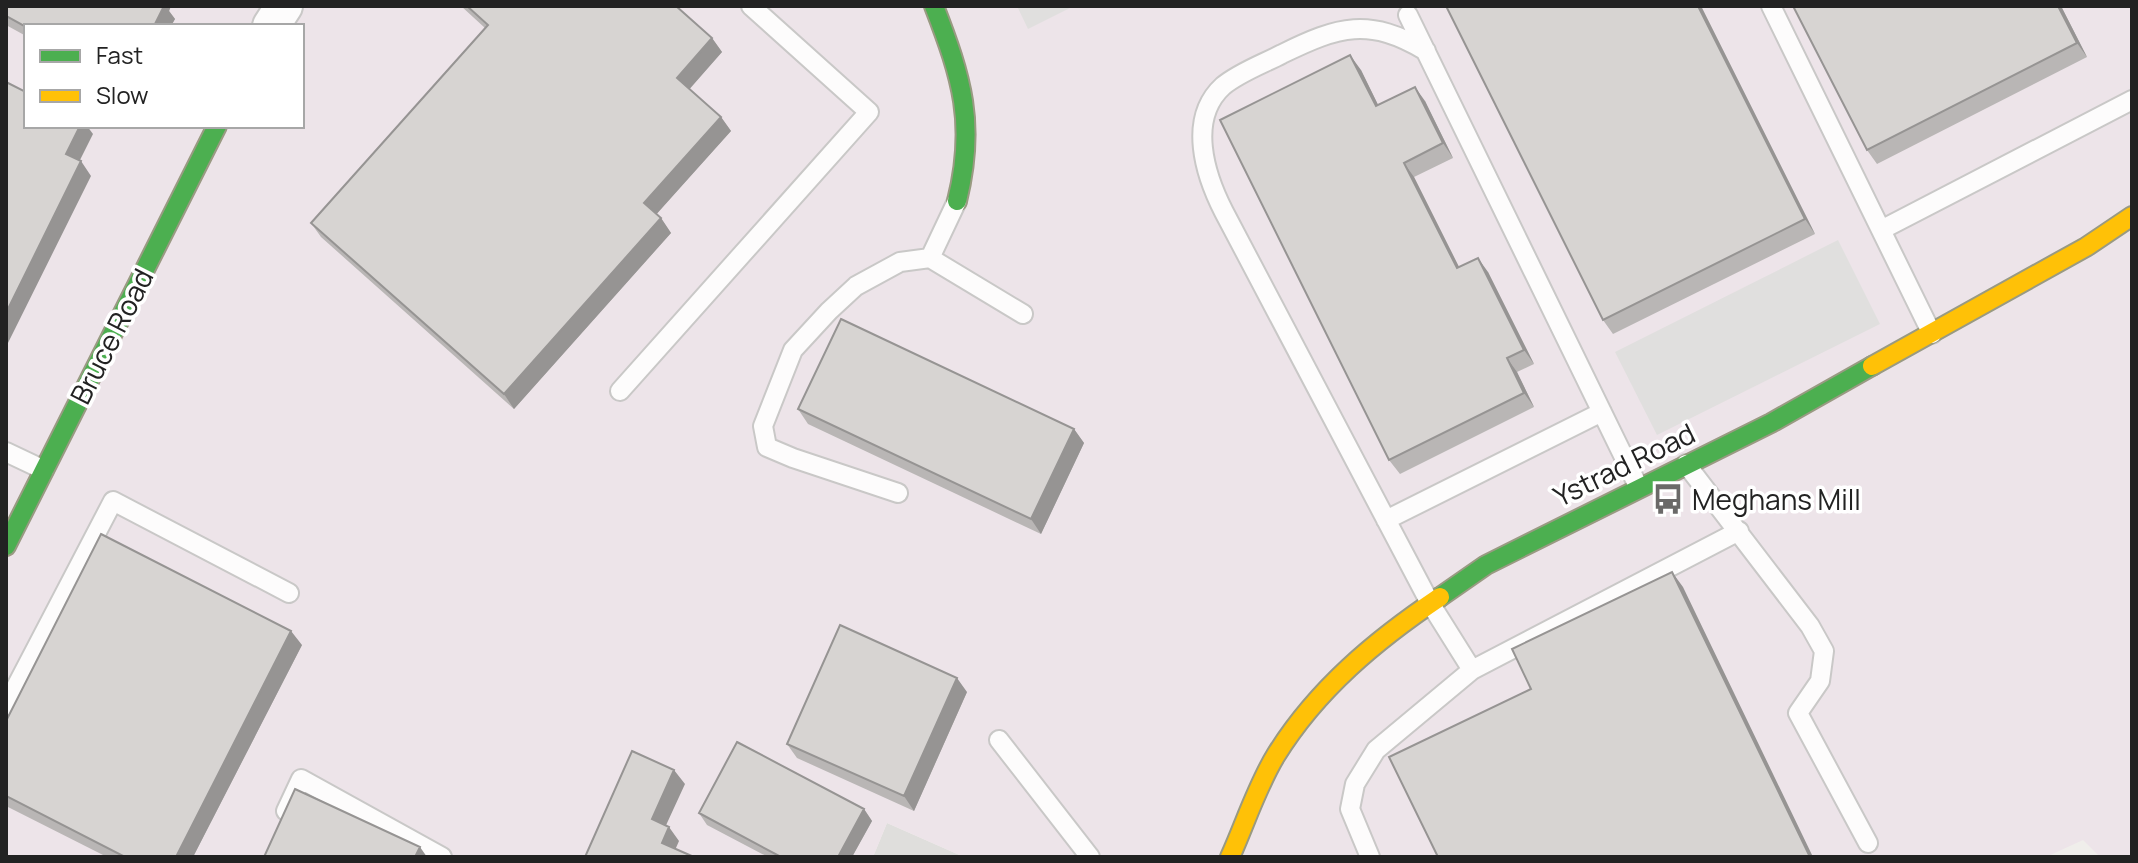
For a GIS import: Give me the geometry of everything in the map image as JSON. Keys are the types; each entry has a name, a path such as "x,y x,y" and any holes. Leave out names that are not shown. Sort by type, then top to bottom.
{"street":[{"path":"272,24 284,6"},
{"path":"934,6 958,66 966,104 966,172 957,201"},
{"name":"Bruce Road","path":"6,546 216,128"},
{"name":"Ystrad Road","path":"1230,857 1274,758 1316,700 1352,662 1430,603 1486,565 1771,423 2086,247 2132,216"}],"lane":[{"path":"620,391 869,112 751,6"},
{"path":"1771,6 1932,334"},
{"path":"1408,15 1639,488"},
{"path":"1426,51 1399,36 1382,31 1335,31 1236,77 1221,88 1210,104 1202,133 1204,159 1214,192 1430,603 1472,670"},
{"path":"1881,230 2132,100"},
{"path":"930,258 957,201"},
{"path":"898,493 767,447 763,426 793,350 856,286 900,262 930,258 1023,314"},
{"path":"1386,520 1602,412"},
{"path":"6,452 44,470"},
{"path":"1686,464 1810,626 1824,651 1820,681 1798,713 1868,843"},
{"path":"6,706 113,501 289,593"},
{"path":"1370,857 1350,809 1355,784 1376,750 1472,670 1739,531"},
{"path":"999,740 1090,857"},
{"path":"277,831 301,779 442,857"}],"shaded area":[{"path":"6,6 2132,6 2132,857 2100,857 2083,840 2046,857 964,857 887,823 873,857 6,857"},
{"path":"1017,6 1074,6 1028,29"},
{"path":"1838,240 1880,324 1657,435 1615,352"},
{"path":"887,823 964,857 873,857"}],"building":[{"path":"6,6 164,6 155,24 24,26 6,16"},
{"path":"467,6 676,6 712,38 677,78 721,117 644,203 661,218 504,394 311,223 488,25"},
{"path":"1446,6 1698,6 1805,219 1603,320"},
{"path":"1793,6 2058,6 2077,43 1867,150"},
{"path":"1350,55 1376,106 1415,87 1443,143 1404,163 1457,268 1478,258 1524,350 1507,358 1524,393 1389,460 1220,120"},
{"path":"6,82 24,91 24,128 79,128 66,154 81,161 6,313"},
{"path":"841,319 1074,429 1031,519 798,409"},
{"path":"101,534 291,631 176,857 125,857 6,796 6,721"},
{"path":"1672,572 1810,857 1438,857 1389,757 1531,689 1512,649"},
{"path":"840,625 957,678 904,796 787,744"},
{"path":"737,742 864,809 838,857 781,857 699,813"},
{"path":"632,751 674,770 652,819 669,827 662,843 694,857 585,857"},
{"path":"295,789 420,847 415,857 264,857"}],"traffic: fast":[{"path":"934,6 959,79 963,102 965,148 957,201"},
{"path":"6,546 216,128"},
{"path":"1440,597 1486,565 1771,423 1872,366"}],"traffic: slow":[{"path":"1872,366 2086,247 2132,216"},
{"path":"1230,857 1269,767 1292,731 1349,667 1440,597"}],"place":[{"name":"Meghans Mill","path":"1668,499"}]}
